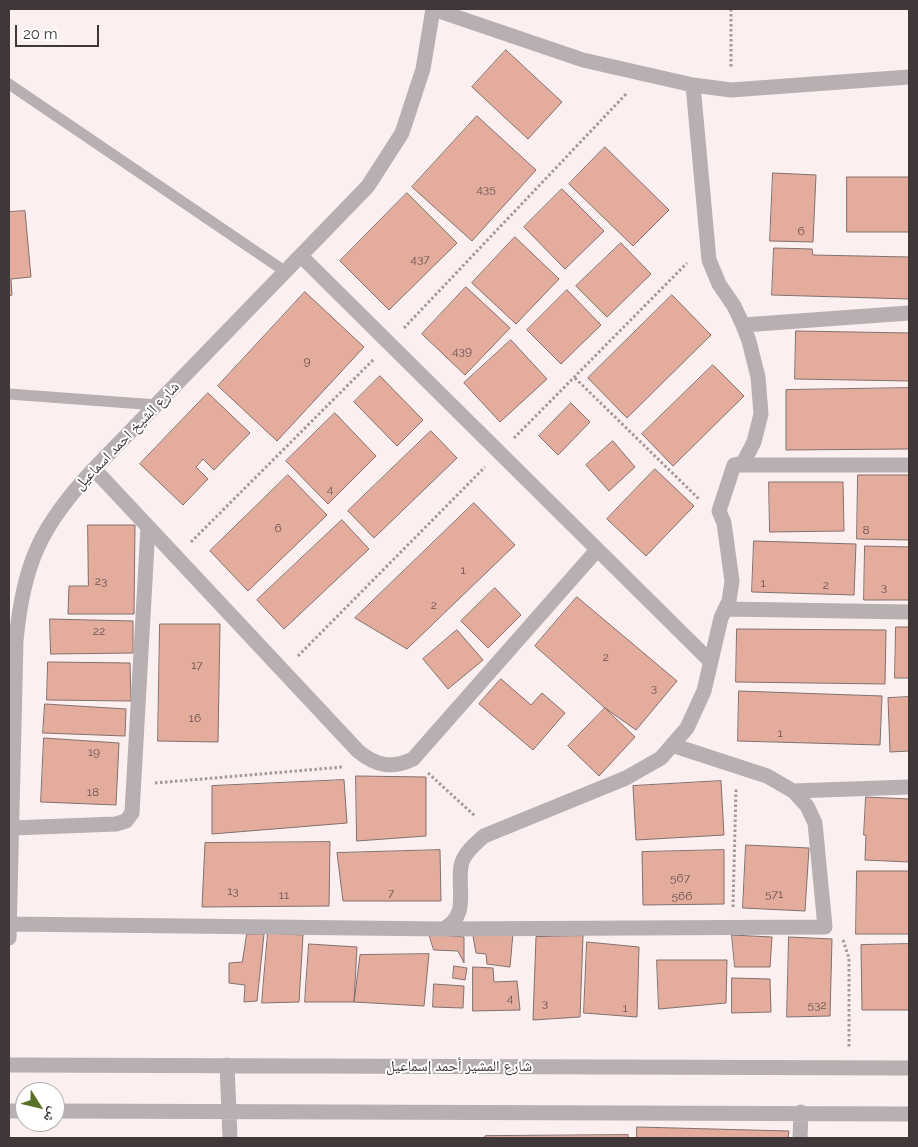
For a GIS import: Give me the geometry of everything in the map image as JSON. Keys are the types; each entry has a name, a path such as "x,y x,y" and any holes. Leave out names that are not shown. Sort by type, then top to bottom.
{"street":[{"path":"433,9 583,60 693,85 732,90 909,77"},
{"name":"شارع الشيخ احمد اسماعيل","path":"9,938 14,614 27,572 43,534 65,499 368,186 402,133 423,69 433,9"},
{"path":"693,85 710,260 719,284 734,306 743,325 749,340 758,377 761,414 754,442 742,463 734,465"},
{"path":"301,256 710,661"},
{"path":"743,325 909,313"},
{"path":"734,465 909,464"},
{"path":"443,929 450,925 460,913 461,865 470,848 484,836 626,778 661,758 687,728 700,699 732,581 724,523 720,511 734,465"},
{"path":"94,469 358,752 378,764 402,764 413,759 597,550"},
{"path":"12,828 122,823 132,813 148,527"},
{"path":"725,609 909,612"},
{"path":"9,924 443,929 825,927 814,823 807,806 793,791 768,776 672,745"},
{"path":"793,791 909,788"},
{"name":"شارع المشير أحمد إسماعيل","path":"9,1065 909,1068"},
{"path":"227,1065 230,1138"},
{"path":"65,1111 801,1112 909,1114"},
{"path":"800,1138 801,1112"}],"lane":[{"path":"9,84 286,272"},
{"path":"9,394 157,405"}],"path":[{"path":"731,9 732,90"},
{"path":"176,557 389,343 645,74"},
{"path":"575,378 724,523"},
{"path":"413,759 492,832"},
{"path":"135,784 378,764"},
{"path":"732,928 736,765"},
{"path":"825,927 836,933 844,942 850,958 849,1068"}],"building":[{"path":"506,50 562,102 528,139 472,87"},
{"path":"477,116 536,170 472,241 412,187"},
{"path":"605,147 669,210 633,246 569,184"},
{"path":"773,173 816,175 813,242 770,241"},
{"path":"847,177 909,177 909,232 847,232"},
{"path":"562,189 604,231 565,269 524,227"},
{"path":"407,193 457,243 389,310 340,261"},
{"path":"25,211 31,277 11,279 12,295 9,296 9,212"},
{"path":"515,237 559,279 516,324 472,283"},
{"path":"621,243 651,274 607,317 576,286"},
{"path":"774,248 812,249 813,255 909,257 909,299 772,295"},
{"path":"466,287 510,328 465,375 422,334"},
{"path":"567,290 601,325 561,364 527,330"},
{"path":"305,292 364,347 277,441 218,386"},
{"path":"672,295 711,335 627,418 588,378"},
{"path":"796,331 909,333 909,381 795,379"},
{"path":"511,340 547,379 500,422 464,383"},
{"path":"713,365 744,396 673,466 642,434"},
{"path":"380,376 423,420 397,446 354,402"},
{"path":"909,388 909,449 786,450 786,390"},
{"path":"208,393 250,433 214,470 203,459 196,467 208,479 183,505 140,464"},
{"path":"571,403 590,422 558,455 539,436"},
{"path":"335,413 376,456 328,504 286,461"},
{"path":"431,431 457,458 374,538 348,511"},
{"path":"613,441 635,467 609,491 586,465"},
{"path":"655,469 694,506 646,556 607,519"},
{"path":"288,475 327,515 248,591 210,551"},
{"path":"858,475 909,475 909,540 857,539"},
{"path":"769,482 843,482 844,531 770,532"},
{"path":"474,503 515,545 407,649 355,618"},
{"path":"342,520 369,549 284,629 257,600"},
{"path":"88,525 135,525 134,614 68,614 69,586 88,586"},
{"path":"754,541 856,544 854,595 752,592"},
{"path":"865,546 909,547 909,600 864,600"},
{"path":"495,588 521,615 488,648 461,621"},
{"path":"577,597 677,681 636,730 605,708 535,646"},
{"path":"50,619 133,621 133,653 51,654"},
{"path":"160,624 220,624 218,742 158,741"},
{"path":"896,627 909,627 909,678 895,678"},
{"path":"737,629 886,630 885,684 736,682"},
{"path":"457,630 483,660 448,689 423,659"},
{"path":"48,662 130,663 131,701 47,700"},
{"path":"501,679 531,705 542,693 565,713 533,750 479,704"},
{"path":"739,691 882,696 880,745 738,741"},
{"path":"909,697 909,751 890,752 888,698"},
{"path":"45,704 126,709 125,736 43,733"},
{"path":"605,708 635,737 599,776 568,746"},
{"path":"44,738 119,743 116,805 41,802"},
{"path":"356,776 426,777 426,836 357,841"},
{"path":"344,780 347,823 212,834 212,786"},
{"path":"721,781 724,835 636,840 633,786"},
{"path":"866,797 909,799 909,862 865,860"},
{"path":"330,842 329,906 202,907 205,843"},
{"path":"746,845 809,848 805,911 743,908"},
{"path":"440,850 441,901 343,901 337,853"},
{"path":"724,850 724,904 643,905 642,852"},
{"path":"857,871 909,871 909,934 856,934"},
{"path":"268,933 303,935 299,1002 262,1003"},
{"path":"513,933 510,967 487,964 486,954 476,953 473,936"},
{"path":"247,934 264,934 257,1001 244,1002 245,985 229,983 229,963 242,962"},
{"path":"429,934 464,937 464,963 458,951 434,950"},
{"path":"732,935 772,937 770,967 735,967"},
{"path":"583,936 580,1017 533,1020 536,937"},
{"path":"789,937 832,939 830,1016 787,1017"},
{"path":"587,942 639,947 637,1017 584,1013"},
{"path":"309,944 357,947 354,1002 305,1002"},
{"path":"909,944 909,1010 862,1010 861,945"},
{"path":"429,954 424,1006 354,1002 360,955"},
{"path":"657,960 727,960 726,1003 659,1009"},
{"path":"454,966 467,968 465,980 453,978"},
{"path":"473,967 493,968 494,982 517,981 520,1010 473,1011"},
{"path":"732,978 770,979 771,1012 732,1013"},
{"path":"434,984 464,986 463,1008 433,1007"},
{"path":"637,1127 789,1131 788,1138 637,1138"},
{"path":"628,1135 628,1138 484,1138 485,1136"}]}
